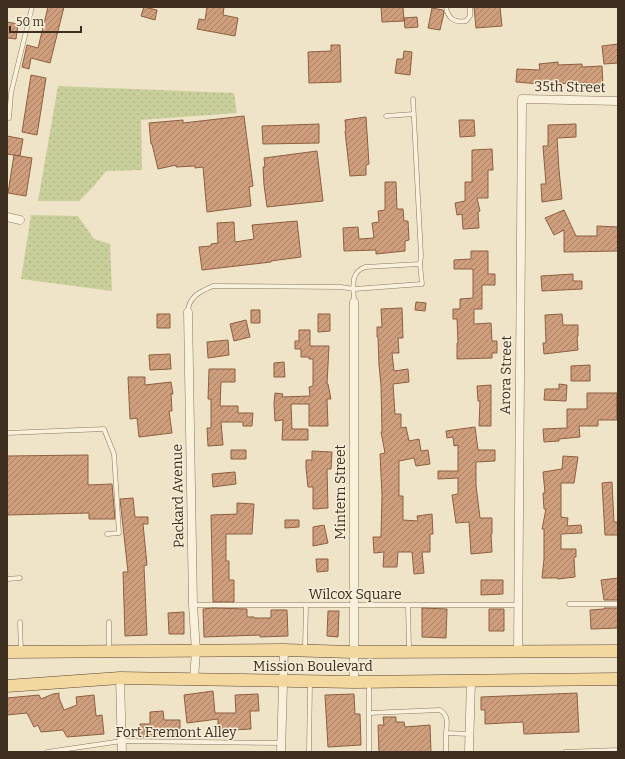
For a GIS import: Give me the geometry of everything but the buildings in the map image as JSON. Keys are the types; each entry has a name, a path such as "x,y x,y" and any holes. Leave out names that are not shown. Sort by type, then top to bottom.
{"main road":[{"name":"Mission Boulevard","path":"7,652 284,650 353,652 618,652"},
{"name":"Mission Boulevard","path":"7,686 120,678 354,682 618,680"}],"street":[{"name":"35th Street","path":"522,99 618,101"},
{"name":"Arora Street","path":"518,652 517,605 522,99"},
{"path":"7,217 20,220"},
{"name":"Mintern Street","path":"354,302 354,682"},
{"name":"Packard Avenue","path":"188,312 193,605 196,651 194,679"},
{"path":"281,752 284,650"},
{"path":"120,678 122,752"},
{"path":"469,752 471,680"}],"lane":[{"path":"9,118 9,97 32,7"},
{"path":"446,7 450,17 455,21 461,22 466,21 470,16 470,7"},
{"path":"188,312 188,307 195,295 214,286 341,287 354,289 422,284 413,99"},
{"path":"386,116 414,114"},
{"path":"354,302 353,280 359,270 365,267 420,264"},
{"path":"7,433 104,429 114,454 119,533 107,534"},
{"path":"7,579 20,578"},
{"path":"305,651 306,604"},
{"path":"569,604 618,604"},
{"name":"Wilcox Square","path":"193,605 517,605"},
{"path":"408,605 409,652"},
{"path":"20,622 21,652"},
{"path":"109,622 109,652"},
{"path":"309,752 310,681"},
{"path":"369,681 369,752"},
{"path":"369,713 440,710 447,718 446,752"},
{"path":"446,734 469,734"},
{"name":"Fort Fremont Alley","path":"47,752 122,741 281,743"},
{"path":"565,752 618,750"}],"green space":[{"path":"58,86 234,93 237,113 141,120 142,170 106,171 79,201 38,201"},
{"path":"31,215 78,216 94,239 110,244 112,291 21,279"}]}
